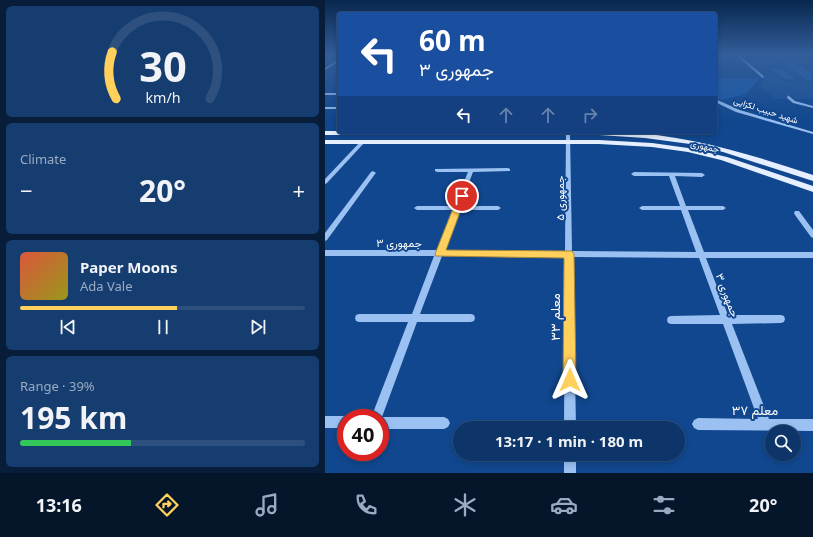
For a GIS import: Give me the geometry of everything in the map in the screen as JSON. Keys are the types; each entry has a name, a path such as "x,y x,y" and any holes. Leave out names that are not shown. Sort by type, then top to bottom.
{"main road":[{"name":"جمهوری","path":"325,133 337,133"},
{"name":"جمهوری","path":"603,134 638,135 671,139 738,153 813,178"},
{"name":"جمهوری","path":"325,142 568,142 641,144 683,150 735,162 813,189"}],"street":[{"path":"763,77 773,85"},
{"path":"778,89 794,102 813,107"},
{"path":"325,94 337,94"},
{"name":"شهید حبیب لکزایی","path":"717,101 743,112 813,133"},
{"name":"شهید حبیب لکزایی","path":"717,105 751,118 813,137"},
{"path":"325,108 337,108"},
{"name":"جمهوری ۵","path":"568,134 569,254"},
{"path":"325,182 363,142"},
{"path":"437,170 508,170"},
{"path":"380,409 471,170"},
{"path":"325,238 373,173"},
{"path":"634,174 702,174"},
{"name":"جمهوری ۳","path":"671,174 765,424"},
{"path":"417,208 498,208"},
{"path":"642,208 723,208"},
{"path":"797,213 813,235"},
{"name":"جمهوری ۳","path":"325,253 813,255"},
{"name":"معلم ۳۳","path":"569,254 570,421"},
{"path":"359,318 471,318"},
{"path":"671,320 781,319"},
{"path":"325,422 337,422"},
{"path":"389,423 444,423"},
{"name":"معلم ۳۷","path":"698,424 813,425"},
{"path":"570,461 571,473"}],"shaded area":[{"path":"717,78 760,78 746,94 722,100 717,98"}],"building":[{"path":"781,77 794,77 798,80 785,80"},
{"path":"801,77 813,77 813,81 807,81"}],"route":[{"path":"462,196 439,254 569,254 570,380"}]}
